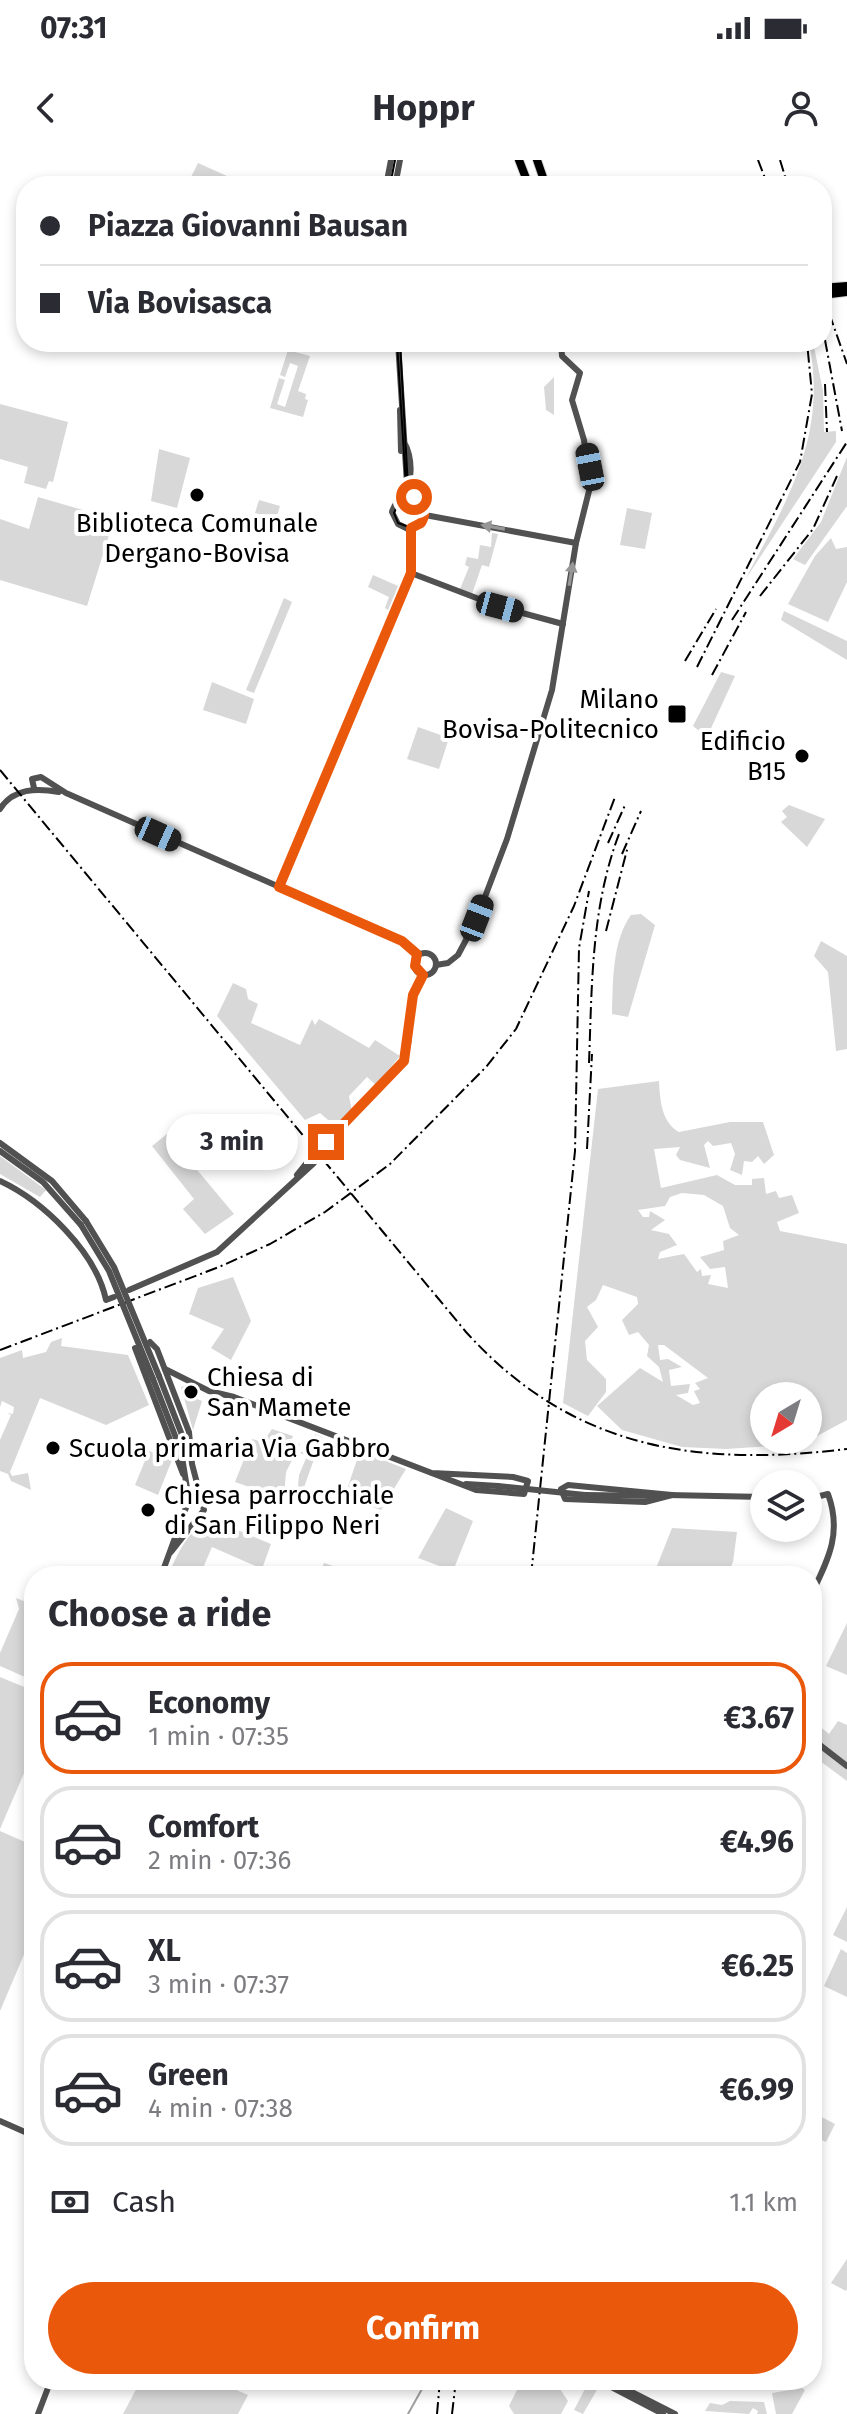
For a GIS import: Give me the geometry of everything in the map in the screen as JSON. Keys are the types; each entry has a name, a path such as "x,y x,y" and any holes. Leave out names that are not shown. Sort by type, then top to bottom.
{"street":[{"path":"399,352 407,484 425,515"},
{"path":"436,965 448,963 457,956 477,918 507,839 553,685 576,543 590,487 590,467 572,400 580,373 562,356 562,352"},
{"path":"402,403 400,440 405,461"},
{"path":"404,442 410,456 407,484 393,507 393,517 400,526 411,528 419,525 425,515"},
{"path":"399,499 408,496 417,498"},
{"path":"425,515 576,543"},
{"path":"279,887 411,573 411,528"},
{"path":"411,573 471,597 563,624"},
{"path":"37,789 31,782 35,776 42,777 45,782 66,793 402,941 418,956"},
{"path":"37,789 45,782"},
{"path":"0,809 9,797 37,789 66,793"},
{"path":"418,956 430,954 436,965"},
{"path":"418,956 415,966 423,975"},
{"path":"423,975 431,974 436,965"},
{"path":"320,1152 404,1061 413,995 423,975"},
{"path":"0,1143 52,1181 84,1223 111,1275 192,1464 204,1513 171,1552 165,1566"},
{"path":"0,1151 43,1182 84,1223"},
{"path":"129,1290 203,1260 222,1249 312,1161"},
{"path":"0,1181 37,1203 65,1229 86,1259 106,1300 114,1297"},
{"path":"150,1342 165,1369 192,1443 192,1464"},
{"path":"135,1348 186,1481"},
{"path":"165,1369 216,1394 227,1394 459,1484 487,1491 524,1494 527,1490 528,1481 521,1478 432,1473"},
{"path":"174,1392 181,1377"},
{"path":"156,1378 179,1444 186,1481 186,1508 170,1544 171,1552"},
{"path":"459,1484 457,1478 466,1474 498,1486"},
{"path":"459,1484 585,1495 750,1497"},
{"path":"568,1485 672,1495 645,1502 611,1502 565,1499 561,1489 568,1485"},
{"path":"822,1496 828,1494 836,1522 834,1545 822,1571"},
{"path":"186,1508 195,1501 203,1505"},
{"path":"186,1508 192,1520 200,1519"},
{"path":"822,1747 847,1766"},
{"path":"0,2121 24,2132"},
{"path":"38,2414 47,2390"},
{"path":"617,2390 663,2414"},
{"path":"628,2390 675,2414"}],"shaded area":[{"path":"198,163 227,176 192,176"},
{"path":"287,352 310,356 298,391 306,394 305,399 308,400 303,417 270,408 279,378 285,380 277,404 285,407 298,366 290,363 285,377 280,375"},
{"path":"810,352 815,352 823,391 824,432 836,431 836,442 745,580 800,467 813,408"},
{"path":"554,377 554,415 546,410 544,387"},
{"path":"0,404 68,422 53,482 49,481 46,489 24,483 28,467 0,459"},
{"path":"159,449 190,458 177,508 151,501"},
{"path":"847,457 847,506 805,565 793,559 821,522"},
{"path":"38,497 114,519 87,606 0,580 0,519 29,529"},
{"path":"259,500 280,506 276,519 255,513"},
{"path":"627,508 652,513 645,549 620,545"},
{"path":"492,533 498,534 489,567 482,565 472,594 460,589 469,567 465,565 467,557 478,559 480,545 491,547"},
{"path":"831,538 836,549 847,547 847,582 828,622 788,604 815,556"},
{"path":"373,575 398,586 388,610 385,608 389,597 368,587"},
{"path":"284,598 292,602 254,693 246,690"},
{"path":"784,611 847,641 847,660 781,620"},
{"path":"721,672 735,676 707,737 693,726"},
{"path":"212,682 254,699 246,724 203,710"},
{"path":"418,727 449,738 439,769 407,759"},
{"path":"789,805 825,819 807,847 781,822 787,817 782,811"},
{"path":"641,914 655,925 628,1017 612,1014 620,937 631,915"},
{"path":"821,941 847,956 847,1049 836,1051 828,972 814,956"},
{"path":"233,983 246,989 248,999 258,1004 251,1023 300,1045 312,1019 315,1025 319,1019 369,1048 375,1040 400,1056 376,1085 367,1077 349,1096 352,1111 335,1126 320,1113 305,1120 217,1016"},
{"path":"659,1081 665,1116 679,1132 730,1122 763,1122 774,1155 764,1164 758,1156 752,1162 744,1161 742,1175 730,1170 735,1154 731,1143 713,1146 708,1141 704,1145 710,1168 680,1160 676,1155 680,1147 654,1149 661,1188 717,1175 735,1185 752,1185 752,1179 764,1178 766,1194 776,1191 779,1198 792,1195 799,1213 777,1222 780,1231 847,1244 847,1420 822,1433 822,1382 750,1382 750,1447 682,1447 622,1430 597,1406 640,1368 663,1382 659,1367 647,1356 649,1345 638,1332 629,1335 622,1320 638,1304 637,1297 603,1285 596,1300 587,1307 598,1327 585,1341 587,1360 606,1379 606,1392 588,1416 563,1403 598,1089","holes":["682,1193 704,1195 723,1206 730,1228 739,1235 723,1241 724,1250 700,1257 710,1269 725,1267 728,1288 708,1284 711,1275 702,1276 701,1269 697,1272 684,1254 658,1259 660,1252 677,1245 669,1234 651,1230 665,1220 650,1211 649,1217 643,1217 638,1210 665,1206 670,1197","658,1345 664,1345 708,1378 695,1383 700,1389 694,1391 700,1403 693,1405 676,1395 688,1393 690,1384 671,1386 669,1370 682,1367 668,1359 660,1360"]},
{"path":"167,1134 234,1214 205,1234 183,1209 194,1199 152,1146"},
{"path":"0,1156 46,1190 40,1197 0,1174"},
{"path":"233,1277 251,1321 231,1360 211,1348 224,1329 189,1314 198,1288"},
{"path":"62,1338 61,1346 128,1355 149,1405 106,1425 40,1398 10,1472 12,1476 28,1473 31,1490 11,1481 8,1474 0,1471 0,1440 11,1415 7,1413 13,1414 14,1407 2,1401 0,1407 0,1358 22,1350 23,1358 46,1352 51,1342"},
{"path":"188,1384 196,1390 189,1388 186,1394 202,1401 193,1430 181,1387"},
{"path":"272,1429 293,1436 291,1441 300,1444 286,1472 284,1496 297,1497 299,1475 307,1456 300,1453 310,1447 315,1434 322,1437 298,1504 235,1482 252,1439 263,1442"},
{"path":"149,1451 172,1460 158,1495 135,1485"},
{"path":"360,1451 406,1469 381,1510 344,1498"},
{"path":"446,1508 473,1521 455,1566 440,1566 418,1558"},
{"path":"211,1519 271,1544 263,1566 255,1566 212,1547 204,1566 173,1566 190,1535"},
{"path":"672,1528 737,1532 731,1566 657,1566"},
{"path":"16,1598 24,1601 24,1677 0,1666 0,1653 19,1609"},
{"path":"847,1623 847,1675 826,1666"},
{"path":"0,1677 24,1687 24,1773 0,1829"},
{"path":"838,1721 847,1725 847,1763 822,1744 822,1728 829,1734"},
{"path":"822,1750 847,1769 847,1781 822,1762"},
{"path":"0,1831 24,1842 24,1955 0,2011"},
{"path":"847,1907 847,1942 833,1935"},
{"path":"841,1949 847,1953 847,1997 824,1986"},
{"path":"822,2117 835,2124 826,2142 822,2140"},
{"path":"847,2259 847,2289 846,2291 831,2283"},
{"path":"136,2390 237,2390 248,2395 238,2414 123,2414"},
{"path":"517,2390 561,2390 568,2401 561,2414 514,2414 509,2406"},
{"path":"584,2390 597,2390 583,2414 574,2410"},
{"path":"805,2390 792,2414 776,2414 772,2393"},
{"path":"730,2401 764,2402 767,2414 757,2414 758,2411 753,2408 749,2414 705,2411 710,2403 722,2405"}],"waterway":[{"path":"408,2414 421,2390"}],"tram line":[{"path":"392,176 395,160"},
{"path":"398,352 406,487 394,513 398,523 409,527 419,522 424,512 408,488 401,352"}],"railway":[{"path":"758,160 764,176"},
{"path":"780,160 785,176"},
{"path":"832,321 847,364"},
{"path":"697,667 800,462 812,394 808,352"},
{"path":"827,352 842,431"},
{"path":"825,384 827,432"},
{"path":"732,620 847,442"},
{"path":"760,596 813,529 837,476"},
{"path":"685,661 716,609"},
{"path":"712,675 746,612"},
{"path":"0,770 466,1332 507,1372 550,1403 594,1426 640,1442 689,1451 739,1455 847,1449"},
{"path":"0,1350 219,1267 270,1244 325,1212 390,1164 486,1067 516,1029 574,906 615,797"},
{"path":"608,843 626,803"},
{"path":"622,854 641,811"},
{"path":"589,1063 598,918 619,834"},
{"path":"606,931 628,846"},
{"path":"532,1566 575,1151 579,948 589,891"},
{"path":"587,1149 592,1054"},
{"path":"437,2414 439,2390"},
{"path":"452,2414 455,2390"}],"place":[{"name":"Biblioteca Comunale Dergano-Bovisa","path":"197,495"},
{"name":"Milano Bovisa-Politecnico","path":"677,714"},
{"name":"Edificio B15","path":"802,756"},
{"name":"Chiesa di San Mamete","path":"191,1392"},
{"name":"Scuola primaria Via Gabbro","path":"53,1448"},
{"name":"Chiesa parrocchiale di San Filippo Neri","path":"148,1510"}],"route":[{"path":"326,1142 404,1061 413,995 423,975 415,966 417,954 402,941 279,887 411,573 411,528 421,523 425,513 421,502 414,497"}]}
